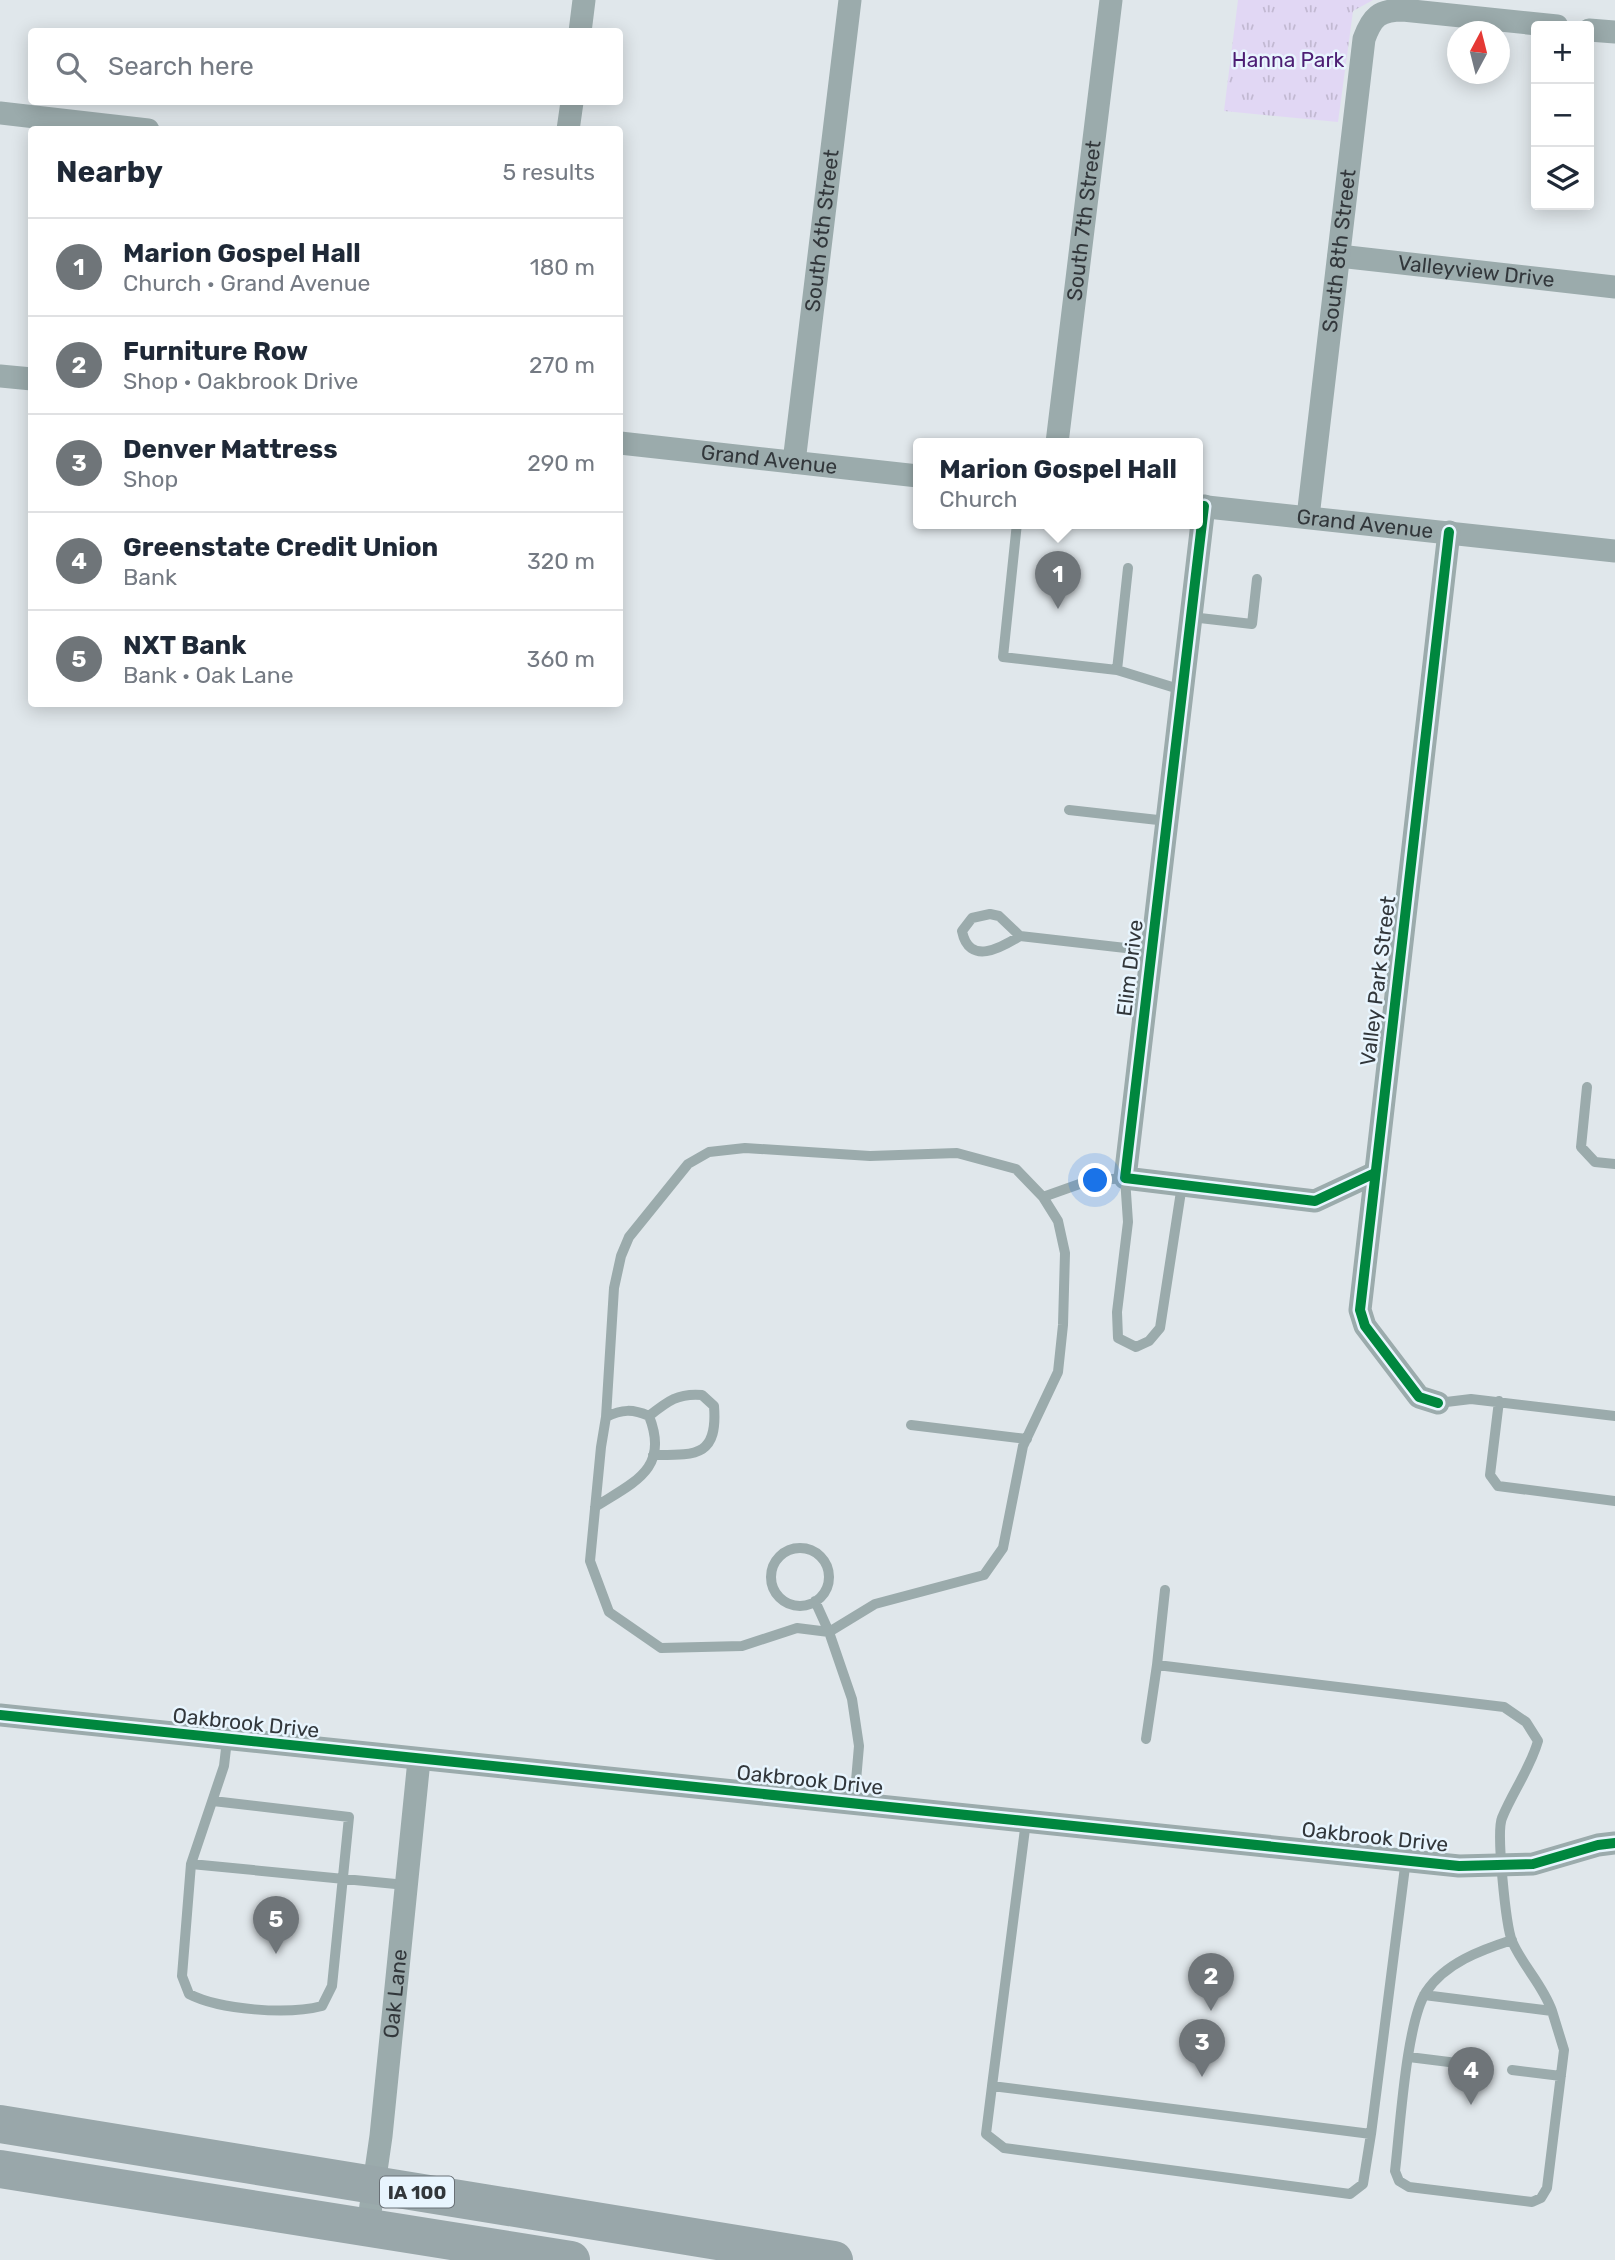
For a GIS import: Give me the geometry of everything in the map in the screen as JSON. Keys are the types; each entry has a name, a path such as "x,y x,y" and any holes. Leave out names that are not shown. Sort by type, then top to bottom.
{"highway":[{"name":"IA 100","path":"0,2124 834,2260"},
{"name":"IA 100","path":"0,2169 571,2260"}],"street":[{"path":"580,28 584,0"},
{"name":"South 6th Street","path":"794,462 850,0"},
{"name":"South 7th Street","path":"1057,438 1111,0"},
{"name":"South 8th Street","path":"1308,517 1364,39 1371,20 1384,10 1403,10 1531,23"},
{"path":"1594,30 1615,32"},
{"path":"569,126 572,105"},
{"path":"0,113 113,126"},
{"name":"Valleyview Drive","path":"1339,256 1615,287"},
{"path":"0,376 28,379"},
{"name":"Grand Avenue","path":"623,443 913,475"},
{"name":"Grand Avenue","path":"1203,506 1615,551"},
{"name":"Elim Drive","path":"1125,1178 1199,529"},
{"name":"Valley Park Street","path":"1438,1402 1419,1397 1364,1326 1360,1310 1449,532"},
{"path":"1125,1178 1315,1201 1376,1173"},
{"name":"Oakbrook Drive","path":"0,1715 419,1760 1502,1867 1533,1864 1598,1845 1615,1843"},
{"name":"Oak Lane","path":"368,2226 419,1760"}],"lane":[{"path":"1016,529 1003,657 1117,670 1182,690"},
{"path":"1117,670 1128,568"},
{"path":"1191,617 1252,624 1257,579"},
{"path":"1069,810 1167,821"},
{"path":"1020,936 999,916 990,914 972,918 962,931 968,944 984,953 992,952 1020,936 1152,951"},
{"path":"1587,1087 1581,1147 1595,1162 1615,1164"},
{"path":"744,1149 870,1156 957,1153 1016,1169 1042,1197 1058,1221 1065,1253 1063,1325 1058,1372 1027,1439 1003,1548 984,1575 875,1604 829,1632 797,1628 742,1646 661,1648 610,1612 590,1562 606,1417 614,1288 621,1256 629,1237 688,1164 709,1152 744,1149"},
{"path":"1042,1197 1088,1181 1125,1178 1128,1222 1117,1312 1118,1338 1136,1347 1149,1340 1160,1328 1182,1185"},
{"path":"649,1416 672,1398 683,1394 702,1395 714,1406 715,1426 712,1441 705,1449 688,1455 653,1455"},
{"path":"1438,1402 1471,1399 1499,1401 1615,1416"},
{"path":"1499,1401 1490,1475 1499,1486 1615,1501"},
{"path":"606,1417 622,1410 635,1410 649,1416"},
{"path":"595,1507 645,1475 651,1467 655,1442 649,1416"},
{"path":"911,1425 1027,1439"},
{"path":"792,1549 810,1550 824,1561 828,1569 827,1588 815,1601 796,1606 779,1597 771,1579 776,1560 783,1553 792,1549"},
{"path":"1146,1739 1165,1590"},
{"path":"815,1601 829,1632 852,1699 857,1734 854,1804"},
{"path":"1157,1665 1504,1707 1526,1721 1538,1741 1533,1760 1500,1821 1502,1867 1512,1940 1541,1985 1563,2050 1547,2188 1541,2198 1532,2202 1409,2187 1399,2181 1395,2172 1413,2027 1424,1995 1460,1962 1512,1940"},
{"path":"213,1801 349,1817 332,1986 322,2006 300,2012 204,2002 189,1994 182,1976 191,1864 224,1766 227,1740"},
{"path":"1026,1821 986,2134 1004,2148 1350,2194 1363,2183 1406,1859"},
{"path":"191,1864 406,1885"},
{"path":"1424,1995 1552,2011"},
{"path":"1409,2057 1481,2066"},
{"path":"1512,2070 1561,2076"},
{"path":"992,2087 1371,2134"}],"green space":[{"name":"Hanna Park","path":"1238,0 1373,0 1353,11 1338,122 1224,111"}],"cycle path":[{"path":"1203,515 1204,506"},
{"path":"1201,529 1125,1178 1315,1201 1375,1173"},
{"path":"1438,1403 1419,1397 1365,1326 1360,1310 1449,532"},
{"path":"0,1715 1459,1866 1533,1864 1598,1845 1615,1843"}],"place":[{"name":"Marion Gospel Hall","path":"1058,609"},
{"name":"NXT Bank","path":"276,1954"},
{"name":"Furniture Row","path":"1211,2011"},
{"name":"Denver Mattress","path":"1202,2077"},
{"name":"Greenstate Credit Union","path":"1471,2105"}]}
